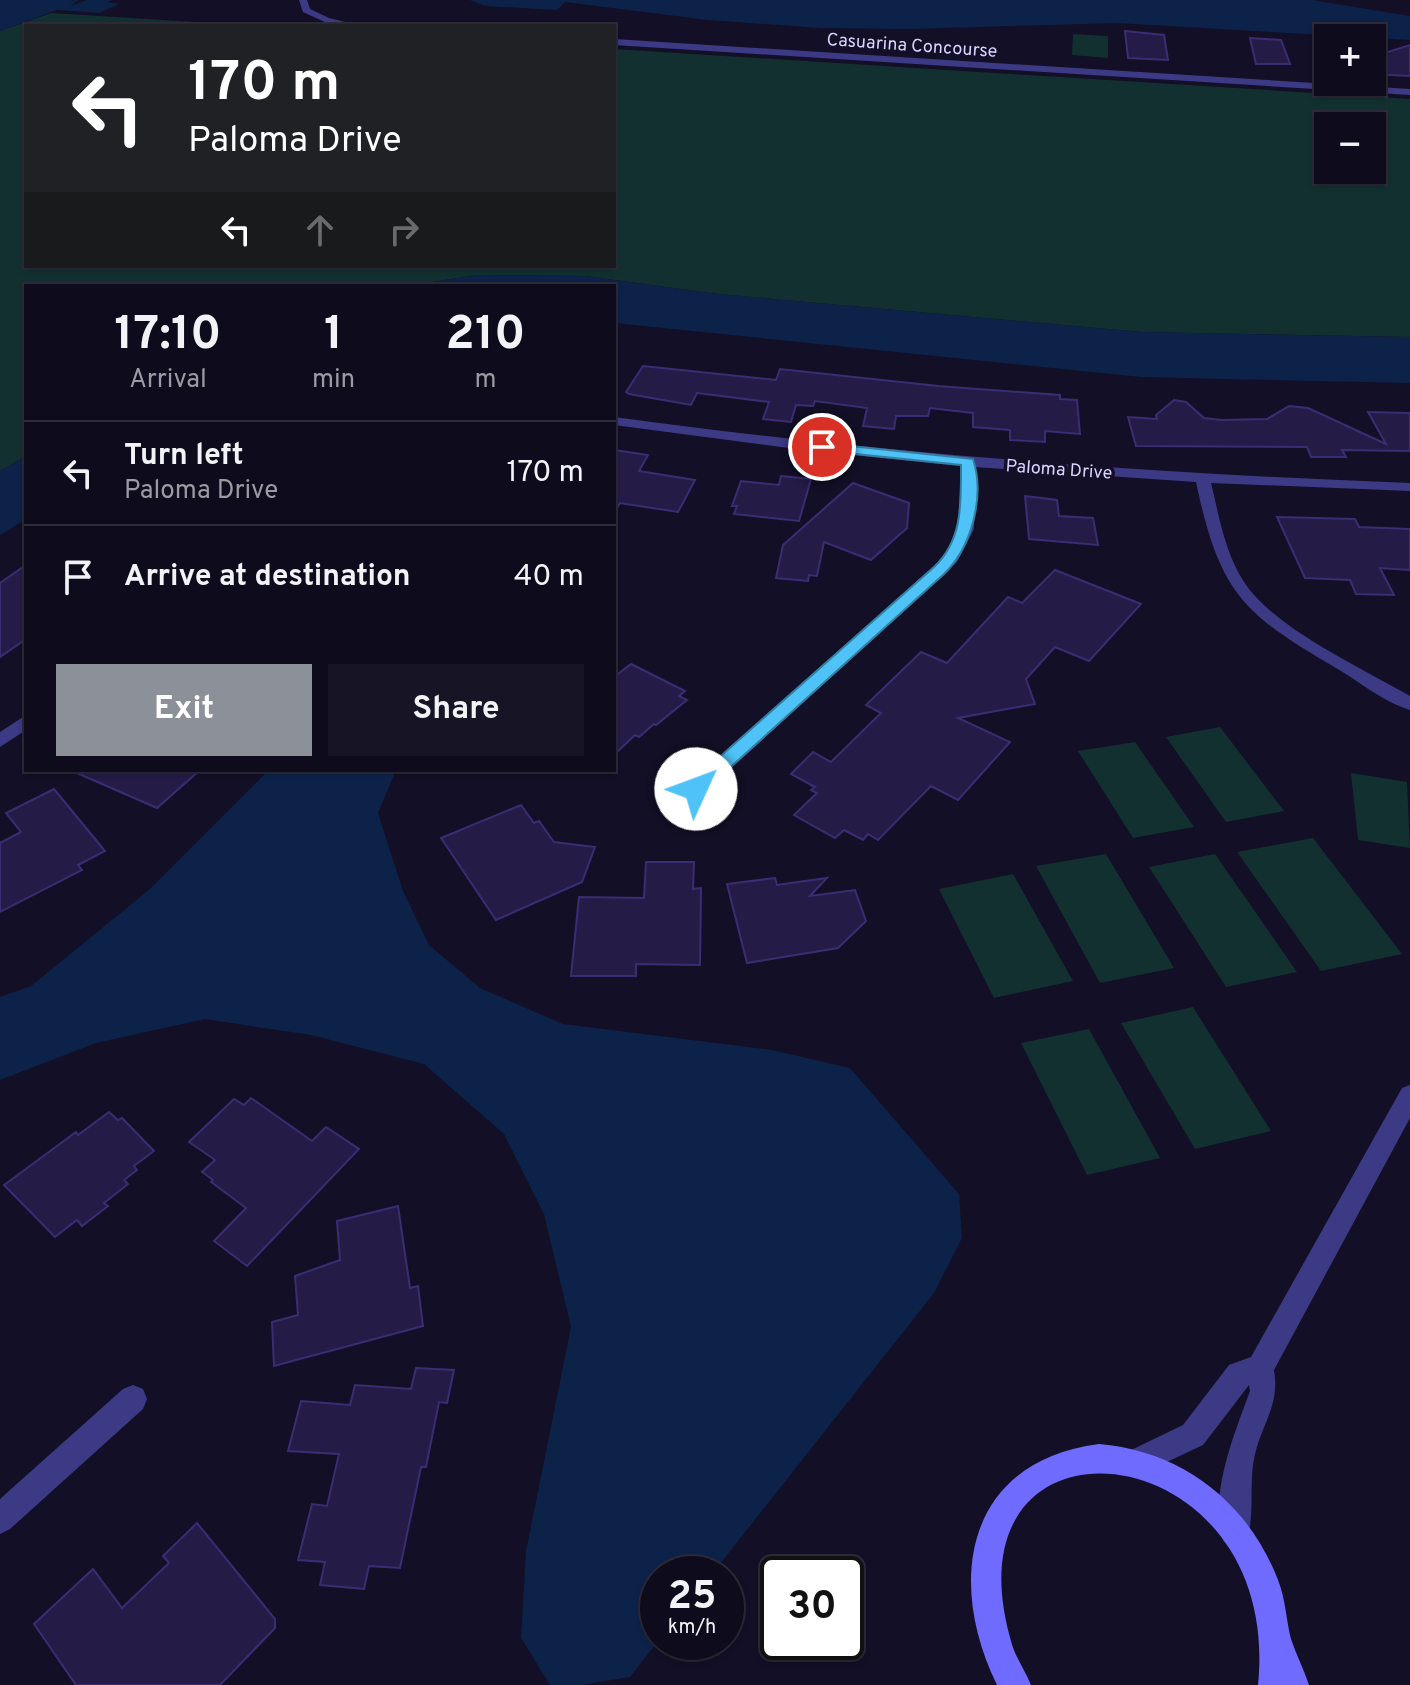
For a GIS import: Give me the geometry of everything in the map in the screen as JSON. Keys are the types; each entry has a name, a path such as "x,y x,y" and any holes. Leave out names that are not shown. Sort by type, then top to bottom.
{"street":[{"path":"303,0 305,7 315,16 349,24"},
{"name":"Casuarina Concourse","path":"616,42 1410,92"},
{"name":"Paloma Drive","path":"616,421 968,462 1203,479 1410,487"},
{"path":"696,789 951,559 966,529 968,462"},
{"path":"1203,479 1221,551 1246,598 1282,626 1410,704"},
{"path":"0,741 24,723"},
{"path":"1235,1531 1236,1485 1241,1453 1264,1391 1260,1368 1410,1095"},
{"path":"1137,1462 1193,1435 1239,1375 1260,1368"},
{"path":"0,1519 133,1399"},
{"path":"1011,1682 989,1623 985,1571 995,1526 1018,1489 1052,1466 1093,1456 1137,1462 1173,1476 1206,1500 1235,1531 1257,1567 1267,1592 1278,1645 1293,1685"},
{"path":"1274,1685 1278,1645"}],"green space":[{"path":"51,13 227,24 24,24 24,268 616,268 616,49 1314,93 1314,96 1410,99 1410,337 1142,332 718,294 585,276 477,275 420,284 24,284 24,457 0,471 0,31"},
{"path":"1073,34 1108,36 1108,58 1072,55"},
{"path":"1220,727 1284,811 1226,822 1166,737"},
{"path":"1135,742 1194,827 1133,838 1078,751"},
{"path":"1351,773 1407,782 1410,848 1358,840"},
{"path":"1313,838 1402,954 1321,971 1237,852"},
{"path":"1106,854 1174,968 1100,983 1036,866"},
{"path":"1215,854 1297,972 1226,987 1149,867"},
{"path":"1013,874 1073,981 994,998 939,889"},
{"path":"1193,1007 1271,1131 1195,1149 1121,1023"},
{"path":"1089,1029 1160,1158 1087,1175 1021,1043"}],"water":[{"path":"0,0 79,0 70,6 87,0 112,0 108,2 119,4 99,13 57,10 0,31"},
{"path":"470,0 1312,0 1410,16 1410,40 1386,39 1386,24 1314,24 1314,34 1117,23 910,29 820,28 708,20 565,2 557,10 485,6"},
{"path":"477,275 585,276 718,294 1142,332 1410,337 1410,383 1141,377 616,323 616,284 420,284"},
{"path":"24,457 24,520 0,535 0,471"},
{"path":"267,772 395,772 378,813 403,891 429,945 480,988 563,1024 772,1050 850,1068 959,1194 962,1238 934,1293 726,1556 640,1556 640,1660 643,1660 630,1677 581,1685 550,1685 521,1638 526,1551 571,1327 544,1214 504,1134 424,1064 311,1035 205,1019 96,1043 0,1080 0,997 31,986 150,889"}],"building":[{"path":"1125,31 1164,35 1168,60 1128,58"},
{"path":"1250,38 1281,40 1290,64 1256,64"},
{"path":"1410,45 1410,76 1386,75 1386,53"},
{"path":"643,366 776,380 780,369 1060,395 1060,399 1077,400 1080,434 1045,431 1045,442 1010,440 1010,430 973,427 973,413 930,408 928,416 896,416 894,429 863,426 867,408 815,401 813,406 796,405 791,422 763,419 769,402 697,393 691,405 629,394 626,392"},
{"path":"1174,400 1186,402 1204,418 1222,420 1267,419 1289,406 1308,408 1386,444 1368,412 1410,413 1410,451 1342,450 1346,457 1311,457 1307,447 1136,446 1128,417 1157,419 1156,415"},
{"path":"616,450 648,455 639,471 695,480 678,512 620,503 616,510"},
{"path":"781,476 811,479 799,521 734,514 737,506 732,506 741,481 779,485"},
{"path":"853,483 909,503 907,528 871,560 824,542 817,576 809,575 808,581 776,578 783,545"},
{"path":"1025,496 1057,500 1059,516 1093,518 1098,545 1029,539"},
{"path":"1277,517 1355,519 1359,527 1410,529 1410,570 1380,568 1394,595 1356,594 1350,580 1305,578"},
{"path":"24,566 24,640 0,657 0,583"},
{"path":"1055,570 1141,604 1089,661 1055,647 1026,679 1035,704 958,718 1010,742 958,800 931,786 878,840 868,834 863,840 844,830 835,838 794,815 817,793 811,790 815,787 791,774 813,752 831,762 881,713 866,705 921,652 947,663 1008,597 1022,603"},
{"path":"631,664 685,691 679,696 687,700 639,737 635,735 616,753 616,675"},
{"path":"75,772 198,772 157,808"},
{"path":"54,789 105,851 78,865 82,870 0,912 0,843 21,832 6,813"},
{"path":"521,805 534,823 539,821 554,842 595,847 582,882 496,920 441,838"},
{"path":"646,862 694,862 693,889 701,888 700,965 636,964 636,976 571,976 579,897 644,898"},
{"path":"775,878 777,885 827,878 810,896 855,890 866,921 838,948 747,963 727,884"},
{"path":"251,1098 312,1141 326,1127 359,1149 247,1266 214,1241 246,1208 202,1172 215,1160 189,1142 234,1099 244,1105"},
{"path":"109,1112 118,1120 122,1118 154,1151 134,1166 137,1170 124,1180 128,1184 104,1203 108,1206 82,1226 77,1220 55,1237 4,1185 76,1132 78,1135"},
{"path":"398,1206 410,1288 418,1286 423,1326 274,1366 272,1322 298,1315 295,1276 340,1260 337,1221"},
{"path":"416,1368 454,1370 447,1403 439,1402 426,1467 421,1467 400,1568 369,1566 364,1589 320,1585 325,1562 298,1560 312,1504 327,1506 339,1454 288,1451 301,1401 350,1405 355,1385 411,1389"},
{"path":"197,1523 275,1619 275,1628 220,1685 76,1685 34,1624 93,1569 122,1608 169,1563 163,1556"}],"route":[{"path":"696,789 951,559 962,540 968,504 968,462 822,447"}]}
